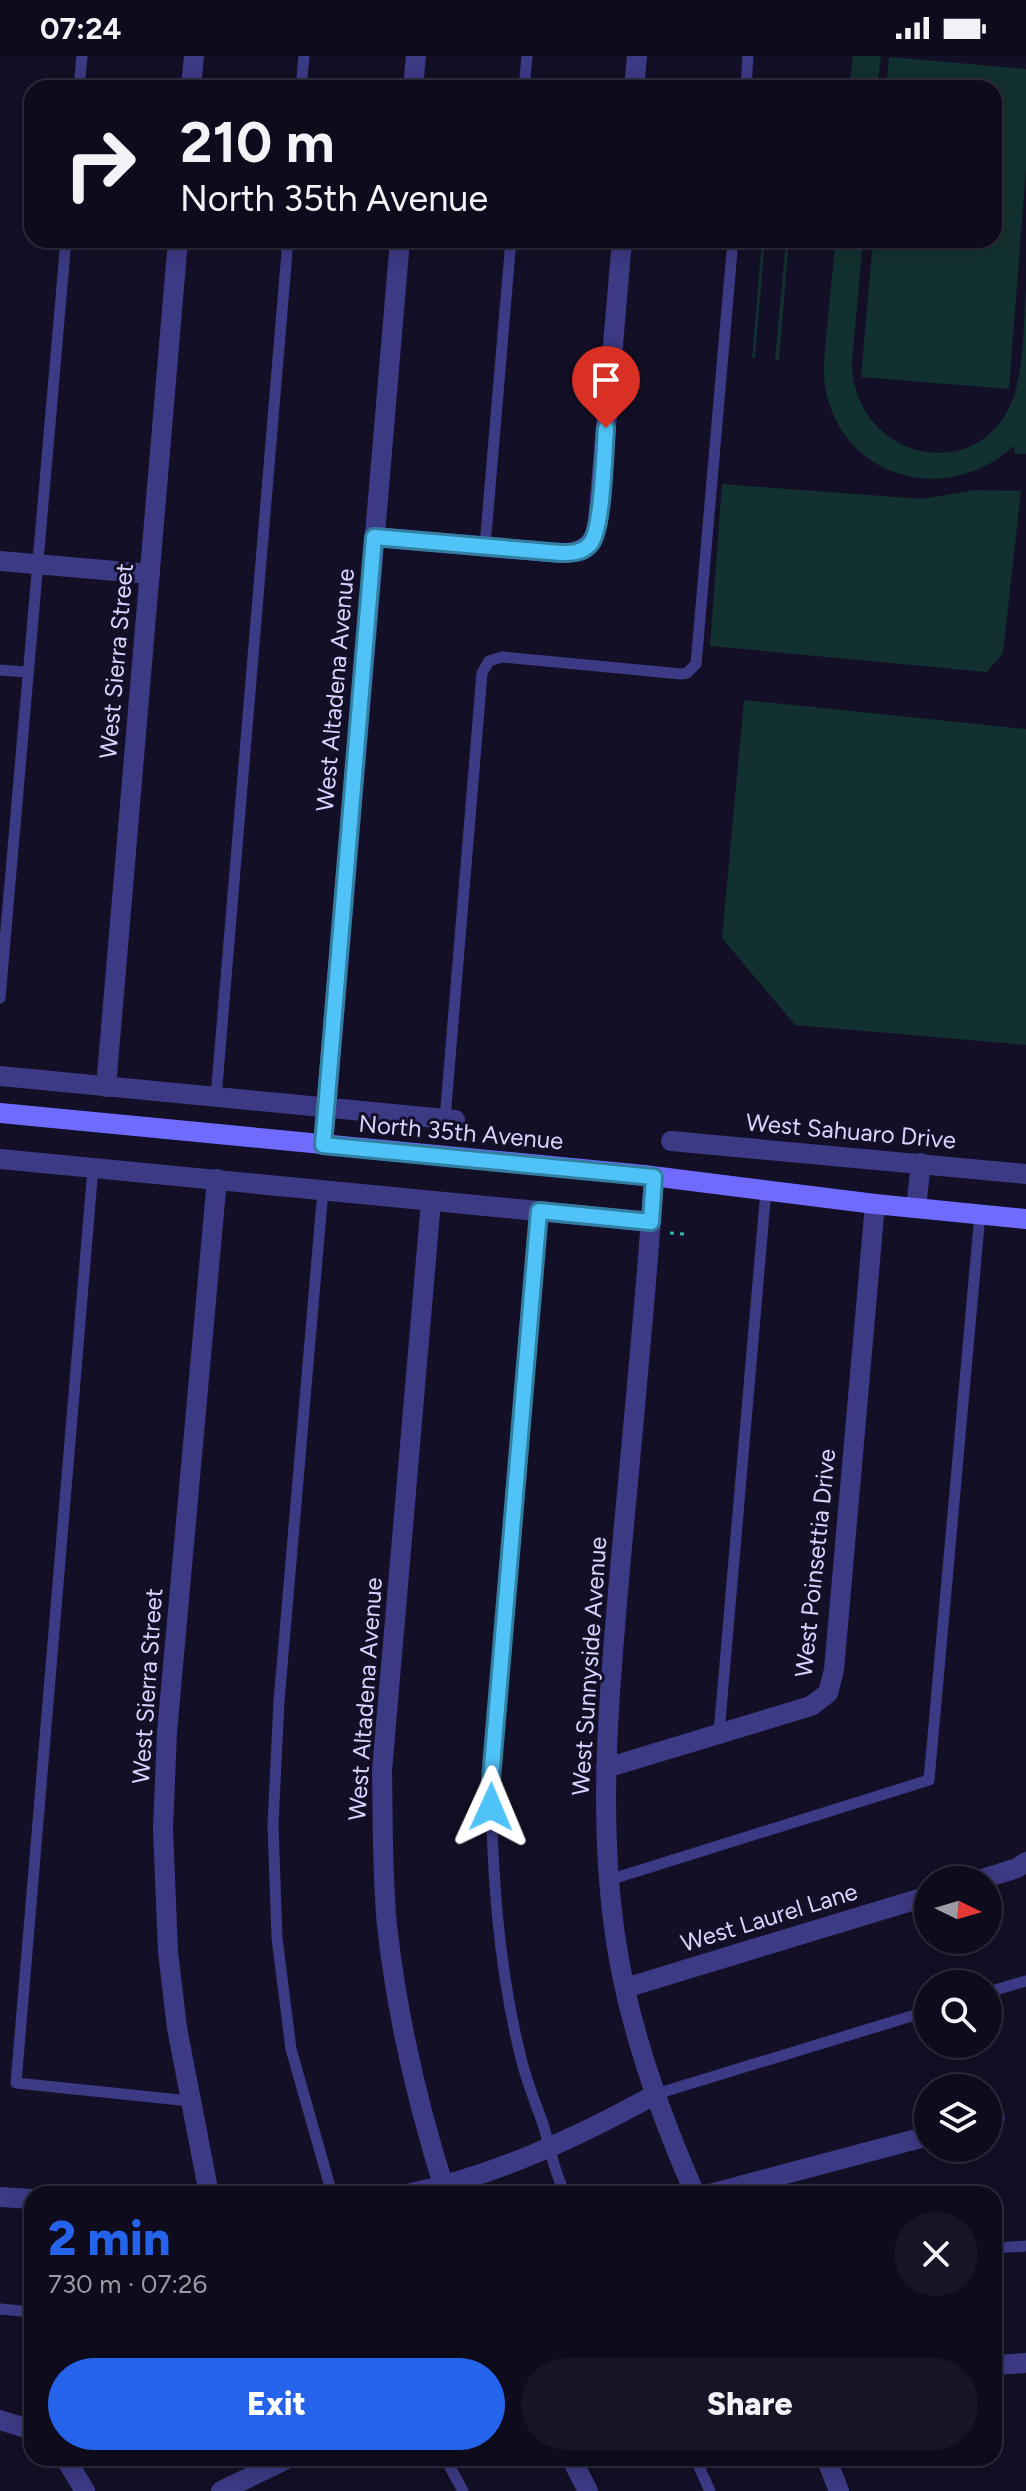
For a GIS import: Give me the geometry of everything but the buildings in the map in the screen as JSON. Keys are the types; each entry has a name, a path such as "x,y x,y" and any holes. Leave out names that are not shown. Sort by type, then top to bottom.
{"main road":[{"name":"North 35th Avenue","path":"0,1113 654,1177 1026,1219"}],"street":[{"path":"192,80 194,56"},
{"path":"414,80 416,56"},
{"path":"635,80 637,56"},
{"name":"West Sierra Street","path":"106,1087 177,248"},
{"name":"West Altadena Avenue","path":"323,1145 399,248"},
{"path":"374,537 571,553 588,547 594,539 598,521 621,248"},
{"path":"0,561 150,574"},
{"name":"North 35th Avenue","path":"0,1076 450,1120"},
{"name":"West Sahuaro Drive","path":"671,1141 1026,1174"},
{"path":"0,1159 651,1222"},
{"path":"916,1208 921,1163"},
{"name":"West Sunnyside Avenue","path":"654,1177 605,1734 609,1880 625,1988 656,2094 692,2186"},
{"name":"West Sierra Street","path":"207,2186 177,2028 168,1952 163,1829 167,1732 217,1179"},
{"name":"West Altadena Avenue","path":"431,1201 382,1771 387,1922 395,1989 420,2107 444,2186"},
{"name":"West Poinsettia Drive","path":"606,1768 811,1706 828,1693 834,1670 875,1204"},
{"path":"1002,1873 1026,1862"},
{"name":"West Laurel Lane","path":"625,1988 914,1900"},
{"path":"455,2186 549,2148 656,2094"},
{"path":"740,2186 914,2140"},
{"path":"0,2197 24,2198"},
{"path":"1002,2364 1026,2363"},
{"path":"0,2420 24,2428"},
{"path":"70,2466 85,2491"},
{"path":"221,2491 273,2466"},
{"path":"575,2466 588,2491"},
{"path":"829,2466 839,2491"}],"lane":[{"path":"80,80 82,56"},
{"path":"302,80 304,56"},
{"path":"525,80 527,56"},
{"path":"746,80 748,56"},
{"path":"0,998 65,248"},
{"path":"216,1097 287,248"},
{"path":"485,546 510,248"},
{"path":"450,1120 482,673 489,661 502,657 681,674 687,673 696,664 732,248"},
{"path":"0,670 27,672"},
{"path":"93,1168 16,2083 190,2101"},
{"path":"323,1190 279,1701 273,1825 277,1938 291,2049 330,2186"},
{"path":"719,1733 766,1190"},
{"path":"539,1211 491,1779 491,1822 500,1951 520,2055 554,2172 561,2186"},
{"path":"609,1880 929,1780 980,1214"},
{"path":"1002,1988 1026,1981"},
{"path":"656,2094 914,2015"},
{"path":"1002,2248 1026,2246"},
{"path":"0,2309 24,2311"},
{"path":"449,2466 463,2491"},
{"path":"699,2466 710,2491"}],"green space":[{"path":"853,56 881,56 878,80 850,80"},
{"path":"889,57 1026,69 1026,169 1009,389 861,377 872,248 1002,248 1002,80 887,80"},
{"path":"761,248 764,248 755,358 752,358"},
{"path":"785,248 788,248 779,360 775,360"},
{"path":"834,248 862,248 852,362 857,394 871,419 891,438 915,449 941,453 966,448 990,434 1014,397 1020,367 1026,289 1026,454 1015,454 1014,446 987,465 959,476 929,479 901,474 875,463 852,444 835,419 825,387 824,356"},
{"path":"722,484 922,499 976,490 1021,491 1003,653 987,672 710,646"},
{"path":"744,700 1026,729 1026,1045 795,1025 722,938"}],"route":[{"path":"491,1807 539,1211 651,1222 654,1177 323,1145 374,537 561,553 580,551 588,547 597,530 606,428"}]}
